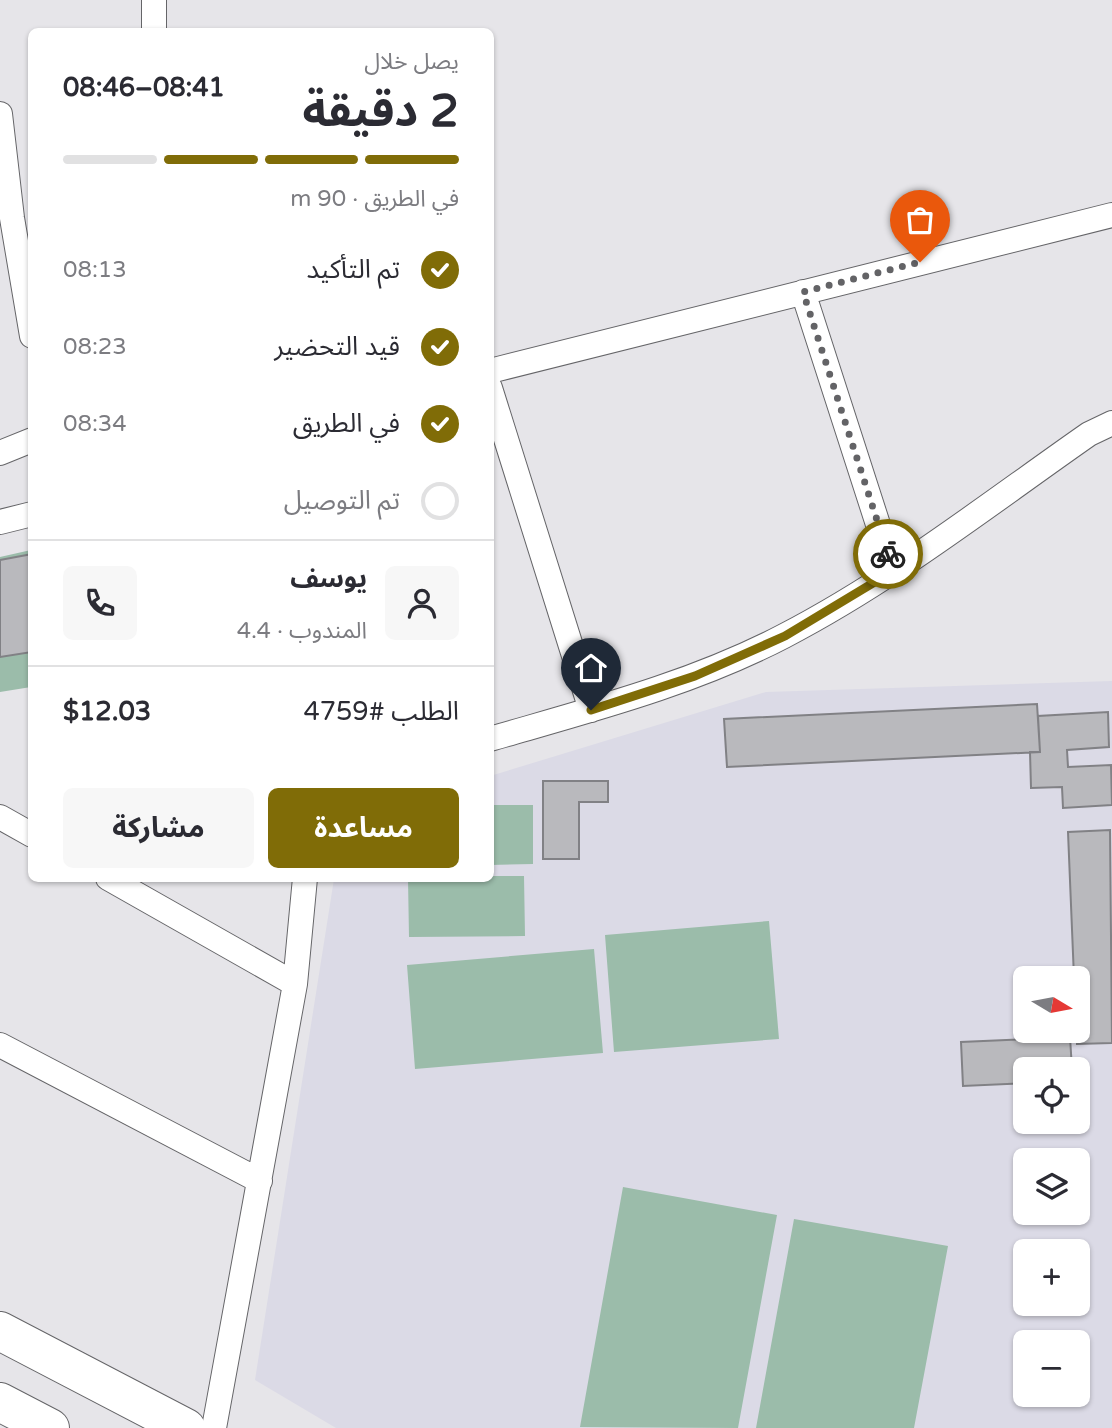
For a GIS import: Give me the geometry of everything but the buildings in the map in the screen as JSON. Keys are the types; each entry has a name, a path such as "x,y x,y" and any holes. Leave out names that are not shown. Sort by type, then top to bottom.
{"main road":[{"path":"0,1331 186,1428"},
{"path":"0,1402 50,1428"}],"street":[{"path":"154,0 154,28"},
{"path":"0,114 6,219 28,317"},
{"path":"494,370 1112,215"},
{"path":"803,292 893,571"},
{"path":"494,401 591,710"},
{"path":"494,738 695,676 785,636 893,571 1089,434 1112,423"},
{"path":"0,453 28,442"},
{"path":"0,522 28,515"},
{"path":"0,817 28,833"},
{"path":"115,882 295,984"},
{"path":"214,1428 295,984 304,882"},
{"path":"0,1045 260,1181"}],"shaded area":[{"path":"1112,681 1112,1428 336,1428 255,1380 334,882 494,882 494,775 766,692"}],"green space":[{"path":"28,551 28,687 0,692 0,557"},
{"path":"494,805 533,805 533,864 494,865"},
{"path":"494,876 524,876 525,936 409,937 408,882 494,882"},
{"path":"769,921 779,1039 614,1052 605,935"},
{"path":"594,949 603,1053 415,1069 407,965"},
{"path":"623,1187 777,1215 738,1428 580,1427"},
{"path":"794,1219 948,1246 914,1428 756,1428"}],"way so far":[{"path":"888,554 803,292 920,262"}],"route":[{"path":"591,710 695,676 785,636 893,571 888,554"}]}
